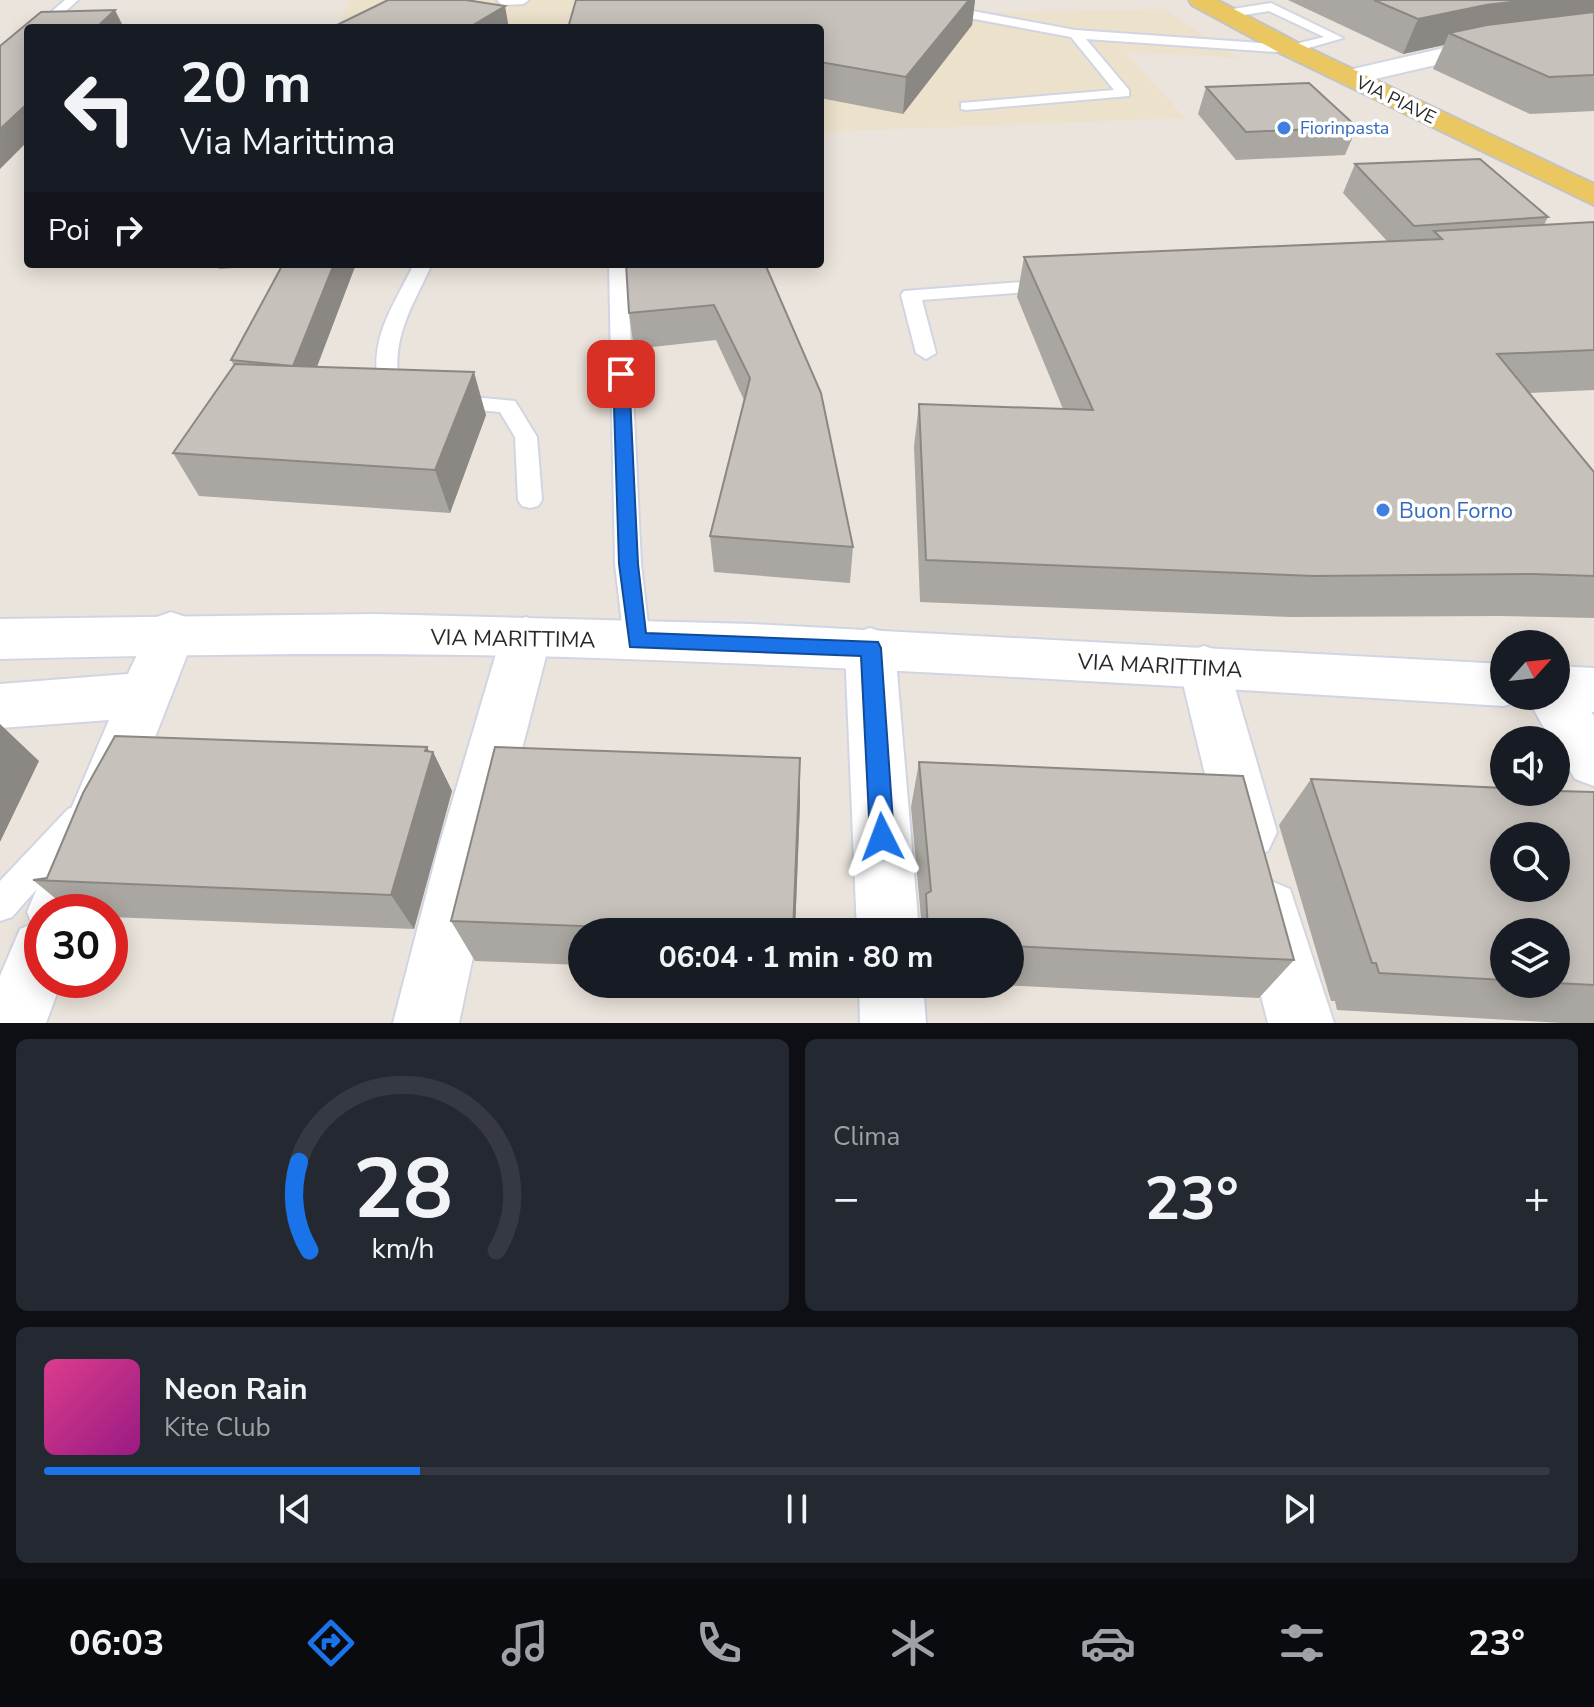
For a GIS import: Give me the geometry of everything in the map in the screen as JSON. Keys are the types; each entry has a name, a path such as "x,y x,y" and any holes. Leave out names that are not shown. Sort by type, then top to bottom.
{"main road":[{"name":"VIA PIAVE","path":"1200,0 1291,49 1594,196"}],"street":[{"path":"1349,77 1422,56 1594,34"},
{"path":"64,894 171,632"},
{"name":"VIA MARITTIMA","path":"0,639 171,632 526,637 870,648 1490,684"},
{"path":"426,1023 466,853 526,637"},
{"path":"870,648 887,918"},
{"path":"1204,667 1301,1023"},
{"path":"1570,689 1594,690"},
{"path":"0,706 145,695"},
{"path":"1561,710 1594,762"},
{"path":"13,1023 24,996"},
{"path":"892,998 893,1023"}],"lane":[{"path":"44,24 72,0"},
{"path":"502,1 523,0"},
{"path":"894,0 1075,34 1291,49 1336,38 1271,7 1226,14"},
{"path":"966,106 1124,93 1075,34"},
{"path":"421,268 407,301 386,334 383,361 389,388 427,402 470,401 507,406 526,437 530,500"},
{"path":"618,268 628,564 637,641"},
{"path":"926,353 911,295 1070,284"},
{"path":"0,905 105,791"}],"shaded area":[{"path":"350,0 950,0 973,13 1164,9 1239,58 1125,52 1185,118 824,132 824,24 339,24"}],"building":[{"path":"388,0 466,0 505,6 475,24 339,24"},
{"path":"576,0 969,0 906,77 824,63 824,24 569,24"},
{"path":"1374,0 1528,0 1418,19"},
{"path":"115,10 100,24 27,24 41,12"},
{"path":"1594,12 1594,75 1549,77 1449,33 1487,25"},
{"path":"24,26 24,107 0,129 0,46"},
{"path":"1309,83 1357,127 1246,132 1206,87"},
{"path":"1480,159 1548,217 1414,226 1355,164"},
{"path":"1594,222 1594,350 1497,354 1594,472 1594,576 1314,576 926,560 919,404 1093,410 1024,257 1442,239 1434,231"},
{"path":"281,268 332,268 293,366 231,360"},
{"path":"626,268 767,268 821,393 853,547 710,536 750,378 714,305 629,313"},
{"path":"235,364 474,372 435,470 173,453"},
{"path":"115,736 427,747 425,751 433,752 391,895 33,880 47,878 83,793"},
{"path":"495,747 800,758 794,918 568,918 568,925 451,921"},
{"path":"919,762 1243,776 1294,960 1024,947 1024,918 927,918 926,894 931,891"},
{"path":"1311,779 1490,787 1490,806 1570,806 1570,791 1594,792 1594,985 1570,984 1570,918 1490,918 1490,979 1379,973 1376,963 1372,963"}],"place":[{"name":"Fiorinpasta","path":"1284,128"},
{"name":"Buon Forno","path":"1383,510"}],"route":[{"path":"621,374 628,564 637,641 870,648 882,837"}]}
